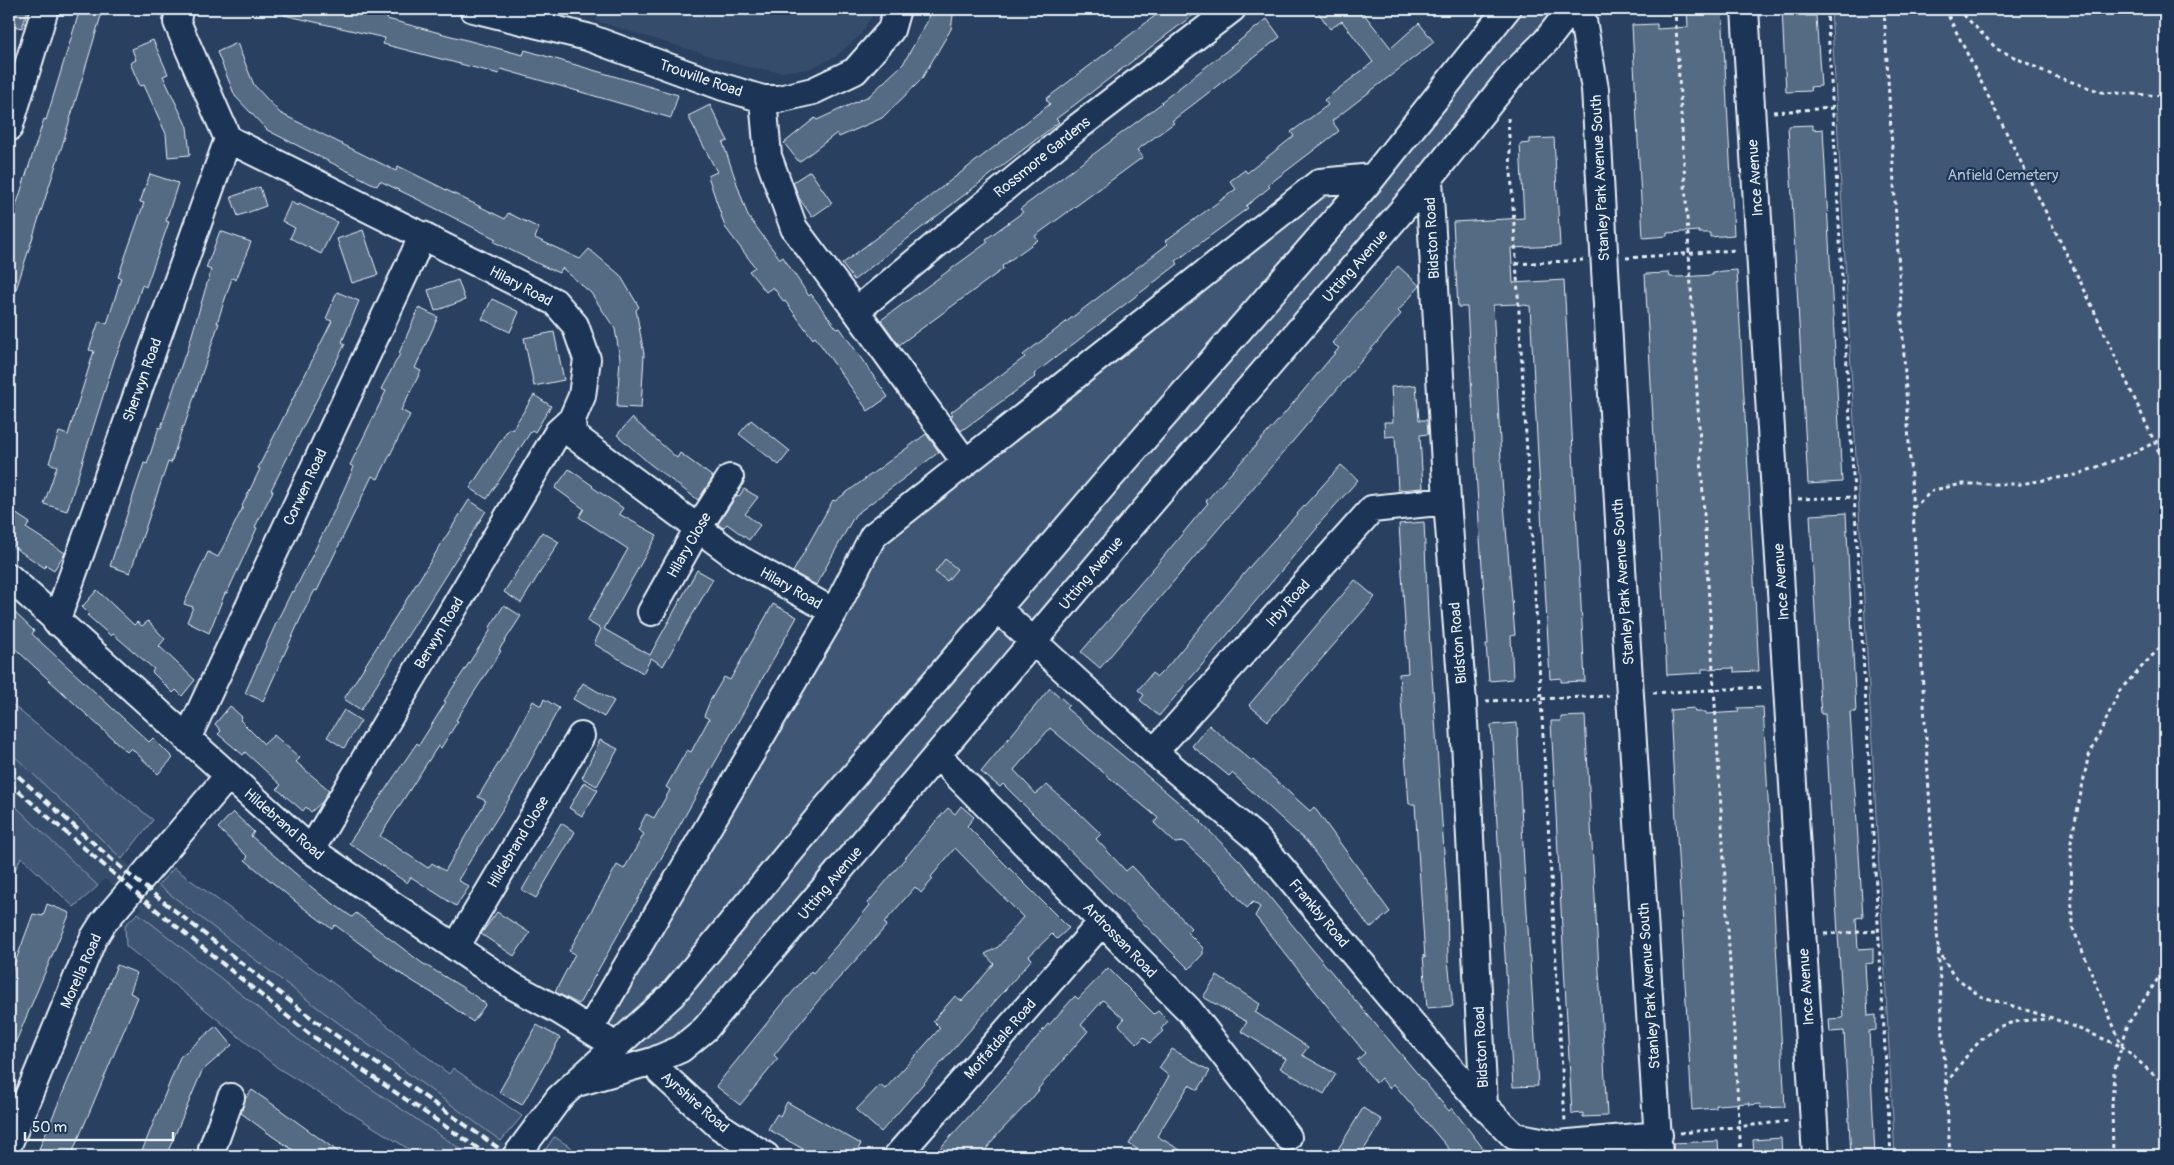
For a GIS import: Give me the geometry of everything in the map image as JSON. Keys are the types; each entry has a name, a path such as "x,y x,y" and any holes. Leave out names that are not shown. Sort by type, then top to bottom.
{"street":[{"path":"9,128 45,9"},
{"path":"179,9 177,22 228,139"},
{"name":"Trouville Road","path":"473,9 587,38 723,87 763,98 780,99 814,91 855,71 890,30 897,9"},
{"name":"Rossmore Gardens","path":"856,311 1078,127 1232,9"},
{"name":"Utting Avenue","path":"632,1058 672,995 821,815 1107,481 1373,178 1507,9"},
{"name":"Utting Avenue","path":"516,1156 540,1121 574,1084 632,1058 681,1050 705,1029 1429,179 1506,84 1546,41 1571,9"},
{"name":"Stanley Park Avenue South","path":"1581,9 1595,89 1618,510 1659,1146"},
{"name":"Ince Avenue","path":"1745,9 1816,1156"},
{"path":"763,98 768,156 794,228 965,462"},
{"name":"Hilary Road","path":"228,139 555,302 575,325 587,359 582,396 572,419 573,435 738,558 834,612"},
{"name":"Sherwyn Road","path":"56,622 228,139"},
{"path":"590,1029 834,612 873,536 1320,182 1373,178"},
{"name":"Bidston Road","path":"1429,179 1447,501 1463,702 1484,1106"},
{"name":"Corwen Road","path":"187,739 423,235"},
{"name":"Berwyn Road","path":"311,850 558,432 572,419"},
{"name":"Hilary Close","path":"650,612 698,528 730,478"},
{"name":"Irby Road","path":"1154,752 1372,509 1447,501"},
{"name":"Hildebrand Road","path":"9,577 56,622 311,850 513,986 590,1029 632,1058"},
{"name":"Frankby Road","path":"998,609 1154,752 1257,839 1484,1106 1514,1136 1558,1144 1659,1146"},
{"name":"Hildebrand Close","path":"456,947 581,736"},
{"name":"Ardrossan Road","path":"938,756 1189,1010 1288,1138"},
{"name":"Morella Road","path":"9,1143 93,939 103,923 228,776"},
{"name":"Moffatdale Road","path":"898,1156 1102,922"},
{"name":"Ayrshire Road","path":"632,1058 661,1073 719,1126 766,1156"},
{"path":"217,1154 231,1097"}],"path":[{"path":"1675,9 1741,1156"},
{"path":"1827,9 1891,1156"},
{"path":"1884,9 1950,1156"},
{"path":"1945,9 2085,291 2165,464"},
{"path":"1958,9 1997,49 2052,75 2101,92 2165,96"},
{"path":"1506,84 1566,1143"},
{"path":"1751,113 1832,108"},
{"path":"1516,264 1760,249"},
{"path":"1913,508 1933,490 1963,484 2020,484 2076,475 2165,437"},
{"path":"1775,500 1855,497"},
{"path":"2122,1046 2072,926 2072,842 2088,758 2120,690 2165,642"},
{"path":"1802,936 1878,931"},
{"path":"1938,948 1953,974 1980,996 2052,1018 2122,1046 2165,1085"},
{"path":"2113,1156 2112,1105 2114,1072 2128,1024 2165,968"},
{"path":"1946,1084 1976,1045 1999,1028 2024,1021 2052,1018"},
{"path":"1659,1146 1739,1126 1814,1120"}],"shaded area":[{"path":"598,9 876,9 861,34 835,57 809,69 780,72 743,66 596,21"},
{"path":"9,751 132,868 115,887 105,879 98,886 9,800"},
{"path":"158,885 322,1011 505,1144 496,1156 471,1156 299,1040 138,913 141,909 138,906"}],"green space":[{"path":"1507,9 1571,9 705,1029 629,1067 590,1029 873,536 1320,182 1373,177"},
{"name":"Anfield Cemetery","path":"1831,9 2165,9 2165,1156 1895,1156"},
{"path":"9,702 153,820 122,859 9,751"},
{"path":"9,800 98,886 74,907 21,857 9,884"},
{"path":"174,868 337,986 449,1074 453,1068 522,1116 501,1141 322,1011 158,885"},
{"path":"138,913 299,1040 471,1156 420,1156 278,1068 126,946 125,925"},
{"path":"555,1137 584,1156 541,1156"}],"building":[{"path":"9,9 28,9 22,28 9,25"},
{"path":"80,9 103,9 12,302 9,301 9,228 44,119 46,120"},
{"path":"285,9 363,9 388,15 387,19 523,55 525,50 678,95 671,118 501,69 499,74 383,44 385,38 284,15"},
{"path":"929,9 954,9 951,29 921,80 882,118 839,137 837,133 799,162 784,143 815,118 817,120 869,96 903,64 928,20"},
{"path":"1164,9 1201,9 1056,119 1059,122 854,280 842,264 1050,104 1046,99"},
{"path":"1316,9 1360,9 1391,48 1419,23 1434,42 1332,121 1339,131 1268,185 1270,187 1246,206 1248,208 1176,261 1178,264 1034,374 1035,377 961,431 950,416 953,415 951,412 1025,357 1023,355 1168,244 1165,241 1236,189 1230,181 1245,170 1247,173 1294,136 1291,132 1328,105 1324,100 1373,62 1342,21 1330,29"},
{"path":"1687,9 1722,9 1734,235 1710,237 1710,233 1699,233 1699,231 1667,233 1667,236 1643,238 1632,25 1657,24 1657,29 1688,27"},
{"path":"1782,9 1806,9 1806,16 1816,16 1821,86 1810,87 1811,91 1786,92"},
{"path":"1267,19 1280,37 1172,121 1174,123 1137,150 1143,157 1035,236 1038,240 1002,266 1003,269 899,345 881,320 988,242 986,239 1023,212 1020,209 1162,103"},
{"path":"153,40 168,74 163,76 187,127 190,155 168,157 166,134 144,85 140,86 130,63 136,60 132,49"},
{"path":"237,43 254,85 280,113 396,171 398,166 505,219 508,213 539,228 535,238 580,259 589,249 620,275 639,307 636,310 644,354 641,408 617,407 620,358 615,329 591,293 562,268 559,273 545,267 494,242 496,239 415,198 380,181 377,186 267,130 235,96 217,52"},
{"path":"710,105 728,141 723,143 748,216 780,259 783,257 809,296 811,294 837,329 840,328 888,397 868,411 815,337 813,339 785,301 773,287 766,292 749,271 755,267 725,227 708,176 717,172 688,116"},
{"path":"1813,125 1813,130 1823,129 1842,482 1808,484 1788,126"},
{"path":"1554,138 1560,246 1511,248 1513,283 1564,280 1585,681 1561,682 1561,678 1550,679 1530,306 1517,304 1493,305 1502,480 1515,635 1511,636 1513,679 1489,681 1467,307 1458,307 1453,222 1524,218 1520,144 1530,143 1530,139"},
{"path":"810,171 832,203 812,217 799,198 793,182"},
{"path":"150,174 178,183 166,221 169,222 146,287 142,285 130,323 115,358 67,511 44,504 57,466 49,463 59,432 68,435 94,351 89,350 99,321 107,324 121,278 118,277 144,203 140,202"},
{"path":"260,187 266,206 238,216 231,197"},
{"path":"291,202 337,222 321,254 290,238 295,228 282,221"},
{"path":"363,230 378,275 352,283 337,239"},
{"path":"220,231 251,242 236,280 232,278 184,427 171,463 168,462 130,573 110,566 144,463 147,464 159,427 161,428 186,355 211,270 206,268"},
{"path":"1398,266 1420,286 1398,311 1401,314 1100,668 1081,652 1208,503 1206,501 1284,414 1339,348 1332,343"},
{"path":"1737,270 1759,671 1734,672 1734,668 1702,669 1702,673 1667,675 1645,274 1669,273 1670,277 1680,277 1713,275 1712,272"},
{"path":"458,280 465,300 435,311 428,290"},
{"path":"337,292 359,301 342,342 345,344 271,490 273,491 255,527 257,528 227,593 225,593 209,633 187,622 193,607 184,604 208,552 218,557 243,507 260,469 258,468 332,321 326,319"},
{"path":"492,299 519,312 510,332 482,319"},
{"path":"419,308 438,317 415,368 421,371 401,410 410,415 378,479 372,476 317,591 315,590 303,613 263,701 245,693 278,619 292,591 294,592 354,467 350,465 386,391 381,389 400,354"},
{"path":"554,332 564,380 534,386 524,338"},
{"path":"1416,385 1419,420 1427,420 1428,434 1420,435 1423,488 1398,490 1395,436 1385,437 1384,422 1393,422 1391,387"},
{"path":"534,395 551,406 535,432 532,430 487,499 470,488 509,428 512,430"},
{"path":"632,418 677,458 680,453 713,477 698,500 650,464 617,435"},
{"path":"751,420 790,451 779,465 739,434"},
{"path":"926,434 939,452 855,515 816,585 793,572 833,500 835,501"},
{"path":"1341,465 1358,480 1317,526 1159,716 1140,700 1144,695 1138,690 1152,673 1157,677 1168,666 1252,564"},
{"path":"569,469 623,508 619,514 657,535 604,629 650,655 697,570 713,579 663,666 651,658 643,673 594,644 601,629 587,621 628,549 579,517 584,509 555,488"},
{"path":"744,489 758,497 745,514 760,525 749,540 727,524 723,528 718,524 737,495 739,496"},
{"path":"469,500 486,511 361,710 344,699"},
{"path":"9,509 30,523 26,528 65,553 54,570 46,565 45,568 9,544"},
{"path":"1846,513 1856,712 1850,712 1863,917 1856,918 1858,949 1873,948 1873,963 1865,964 1868,1016 1876,1015 1876,1030 1869,1031 1875,1156 1851,1156 1844,1031 1830,1032 1829,1019 1843,1018 1825,714 1821,714 1819,688 1810,515"},
{"path":"1424,522 1428,616 1447,896 1448,960 1453,1006 1427,1008 1415,804 1409,804 1399,674 1408,673 1399,524"},
{"path":"542,532 559,542 521,603 504,592"},
{"path":"945,559 957,569 947,581 935,572"},
{"path":"1355,580 1375,597 1268,721 1249,705"},
{"path":"97,590 134,625 137,622 142,626 148,621 165,639 159,646 195,680 182,696 176,690 173,693 152,672 154,669 113,634 111,636 87,615 89,614 82,607"},
{"path":"773,604 797,617 579,1004 555,992 575,954 569,951 617,865 624,869 644,834 638,830 646,814 654,818 670,790 666,787 687,750 691,752 709,719 704,716 710,701 724,677 730,680"},
{"path":"504,605 521,616 499,650 501,651 456,720 458,721 441,748 438,746 380,836 428,868 432,863 445,871 486,801 478,797 512,741 533,701 541,706 544,699 559,708 514,791 458,880 469,887 456,906 411,877 407,883 349,843 417,743 419,745 446,702 444,701 490,631 490,627"},
{"path":"9,607 34,631 32,634 149,742 153,738 173,758 158,774 131,748 127,752 9,643"},
{"path":"583,683 614,701 604,717 573,699"},
{"path":"1050,688 1069,705 1066,708 1202,822 1241,862 1449,1111 1452,1108 1489,1156 1455,1156 1394,1084 1389,1088 1381,1078 1376,1083 1357,1060 1365,1053 1255,916 1260,907 1253,902 1247,908 1220,876 1184,842 1175,843 1154,823 1158,818 1050,728 1014,770 1036,794 1047,785 1076,810 1101,834 1096,839 1126,871 1132,866 1191,928 1187,932 1203,948 1203,954 1189,969 1003,784 1000,787 981,772"},
{"path":"230,706 242,717 240,720 264,744 274,735 300,758 296,762 329,790 323,801 311,812 306,807 303,811 277,789 281,785 245,752 243,755 218,734 221,731 215,724"},
{"path":"1763,707 1785,1107 1761,1108 1760,1104 1749,1105 1749,1103 1716,1105 1716,1108 1692,1110 1670,710 1694,708 1695,712 1706,712 1706,714 1739,712 1738,708"},
{"path":"344,710 361,721 344,748 327,737"},
{"path":"1585,716 1607,1116 1583,1117 1583,1113 1572,1114 1551,721 1561,721 1561,717"},
{"path":"1517,723 1538,1086 1513,1087 1491,725"},
{"path":"1209,725 1253,760 1310,811 1314,807 1390,912 1370,928 1307,842 1232,773 1229,776 1192,746"},
{"path":"600,740 618,749 597,786 582,778"},
{"path":"584,782 598,790 582,816 569,808"},
{"path":"961,806 974,817 967,826 1069,928 1057,939 1052,934 1029,956 1032,959 881,1132 856,1110 880,1085 885,1089 940,1028 933,1021 955,996 962,1001 994,964 985,954 998,947 1023,917 955,848 931,877 933,879 921,893 915,887 884,923 887,925 818,1001 774,1055 778,1059 740,1105 716,1086 784,1002 811,971 813,973 844,937 870,905 868,903 936,821 948,808 955,814"},
{"path":"233,812 254,832 251,836 321,895 352,917 356,913 422,963 486,1004 473,1022 440,998 401,974 335,925 332,929 245,860 248,857 218,828"},
{"path":"561,823 575,832 536,898 522,890"},
{"path":"47,904 70,913 9,1058 9,979 33,914 43,916"},
{"path":"497,912 530,933 514,956 481,934"},
{"path":"117,965 137,973 130,993 138,997 71,1156 36,1156"},
{"path":"1108,968 1154,1014 1158,1011 1168,1021 1161,1029 1163,1031 1150,1043 1144,1037 1137,1044 1119,1025 1124,1019 1103,1000 1081,1025 1088,1031 981,1156 933,1156 1002,1080 1048,1024 1075,996 1078,999"},
{"path":"1217,976 1260,1004 1255,1012 1308,1047 1302,1055 1336,1074 1324,1094 1280,1068 1286,1059 1241,1031 1247,1022 1203,997"},
{"path":"537,1025 560,1038 522,1105 499,1092"},
{"path":"216,1026 232,1045 202,1071 166,1156 140,1156 180,1057"},
{"path":"1172,1049 1210,1071 1198,1090 1189,1085 1157,1136 1190,1156 1148,1156 1129,1144 1169,1076 1159,1068"},
{"path":"252,1090 344,1156 302,1156 272,1136 241,1113 245,1099"},
{"path":"787,1102 861,1144 854,1156 815,1156 768,1129 777,1114 780,1116"},
{"path":"1363,1108 1382,1120 1360,1156 1334,1156"},
{"path":"1781,1138 1782,1156 1754,1156 1753,1140"},
{"path":"1718,1141 1719,1156 1674,1156 1673,1143"}],"railway":[{"path":"9,768 127,873 314,1020 510,1156"},
{"path":"9,783 144,900 308,1033 489,1156"}]}
